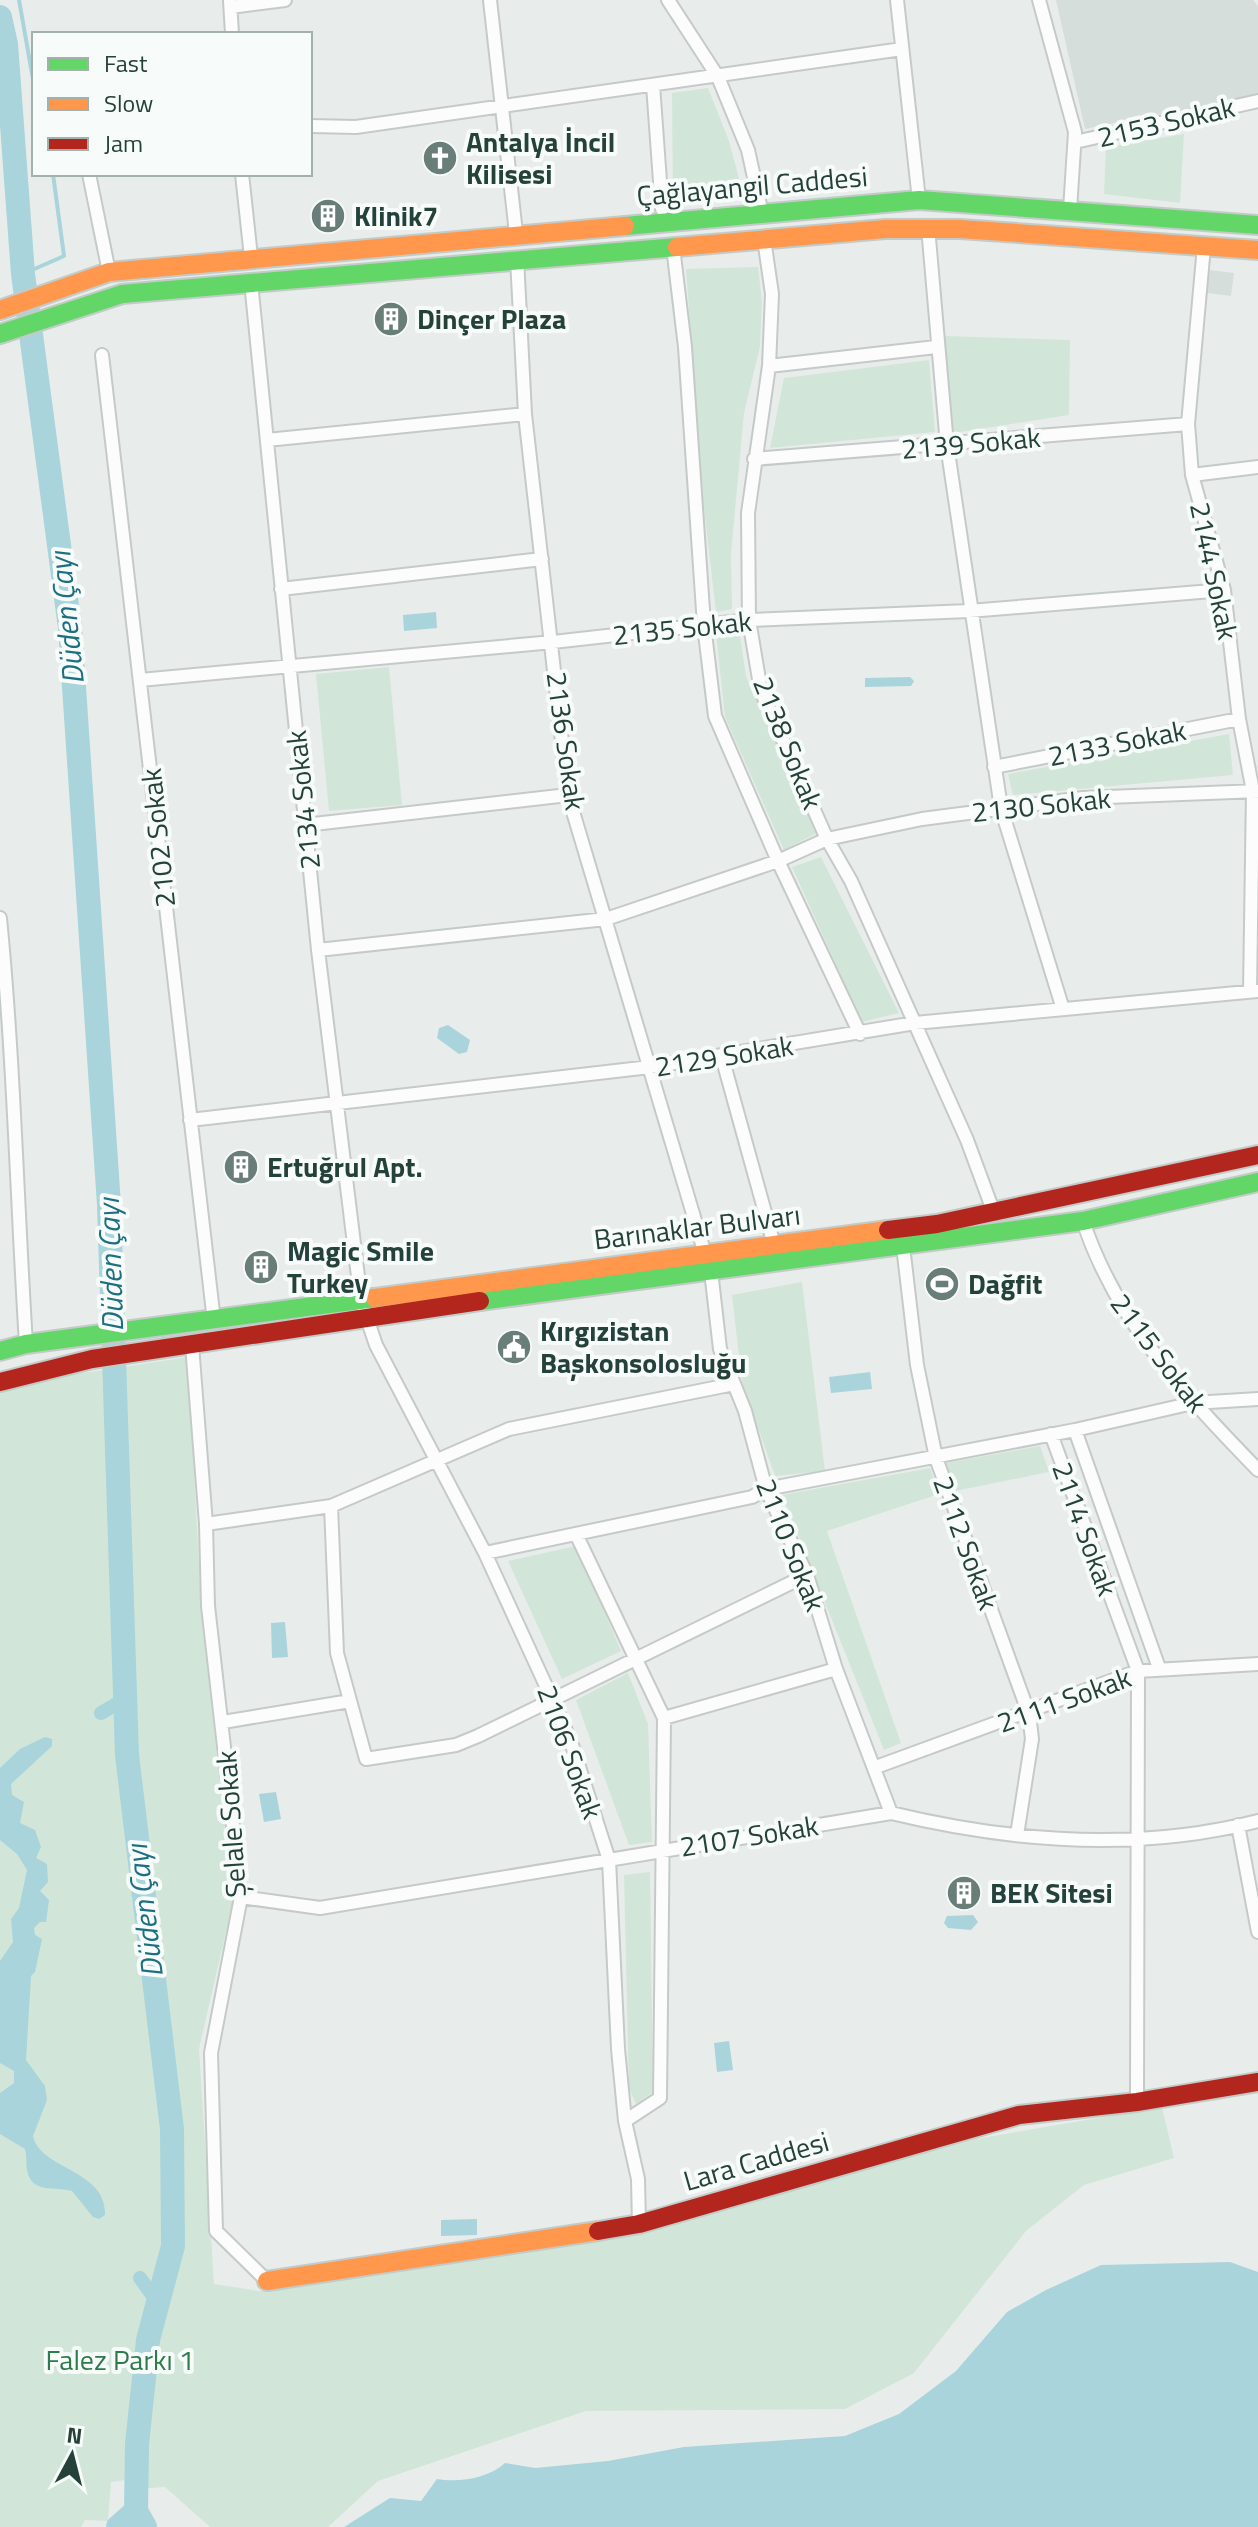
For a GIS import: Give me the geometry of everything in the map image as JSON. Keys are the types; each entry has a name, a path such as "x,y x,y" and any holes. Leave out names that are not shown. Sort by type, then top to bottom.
{"main road":[{"name":"Çağlayangil Caddesi","path":"0,310 61,286 109,272 516,233 919,200 1258,225"},
{"name":"Çağlayangil Caddesi","path":"0,334 122,294 517,258 928,227 1258,250"},
{"name":"Barınaklar Bulvarı","path":"708,1263 774,1245 994,1213 1258,1155"},
{"name":"Barınaklar Bulvarı","path":"26,1344 214,1321 363,1309 708,1263 903,1246 1083,1221 1258,1182"},
{"path":"0,1382 92,1359 192,1345 363,1309"},
{"path":"0,1351 26,1344"},
{"name":"Lara Caddesi","path":"267,2281 533,2243 639,2224 1019,2115 1137,2102 1258,2082"}],"street":[{"path":"232,32 231,3 285,0"},
{"path":"490,0 516,233"},
{"path":"668,0 718,77 748,150 762,214"},
{"path":"897,0 919,200"},
{"path":"1039,0 1052,59 1075,132 1070,210"},
{"path":"312,126 356,127 902,49"},
{"path":"653,85 662,209"},
{"name":"2153 Sokak","path":"1075,142 1258,101"},
{"path":"89,176 109,272"},
{"path":"242,176 251,257"},
{"path":"928,227 936,347 947,445 969,611 1001,808 1062,1006"},
{"name":"2138 Sokak","path":"764,239 772,294 769,366 748,513 749,620 761,691 827,839 851,881 915,1023 967,1140 994,1213"},
{"name":"2144 Sokak","path":"1204,246 1188,424 1192,475 1224,590 1239,719 1256,791 1254,991"},
{"path":"673,247 685,347 704,625 715,716 778,861 860,1034"},
{"name":"2136 Sokak","path":"517,258 525,414 568,795 708,1263"},
{"name":"2134 Sokak","path":"251,282 318,950 363,1309"},
{"path":"769,366 936,347"},
{"name":"2102 Sokak","path":"102,355 214,1321"},
{"path":"267,440 525,414"},
{"name":"2139 Sokak","path":"754,459 1188,424"},
{"path":"1192,475 1258,467"},
{"path":"281,589 542,559"},
{"name":"2135 Sokak","path":"140,680 553,642 749,620 969,611 1224,590"},
{"name":"2133 Sokak","path":"994,767 1239,719"},
{"name":"2130 Sokak","path":"318,950 606,919 778,861 827,839 922,819 1130,795 1256,791"},
{"path":"305,825 568,795"},
{"path":"0,918 26,1344"},
{"name":"2129 Sokak","path":"190,1120 650,1067 915,1023 1062,1006 1254,991"},
{"path":"722,1057 774,1245"},
{"path":"0,1191 16,1190"},
{"name":"2115 Sokak","path":"1083,1221 1099,1270 1152,1350 1193,1403 1258,1470"},
{"name":"2112 Sokak","path":"903,1246 917,1365 936,1458 1029,1714 1032,1739 1017,1835"},
{"name":"2110 Sokak","path":"708,1263 720,1349 766,1489 807,1575 836,1669 876,1767 891,1813"},
{"name":"2106 Sokak","path":"363,1309 434,1462 485,1553 552,1699 571,1742 609,1860 618,2049 625,2121 638,2179 639,2224"},
{"name":"Şelale Sokak","path":"192,1345 206,1524 208,1606 241,1897 211,2053 216,2231 267,2281"},
{"path":"206,1524 331,1506 509,1429 734,1384"},
{"path":"1051,1434 1193,1403 1258,1399"},
{"path":"1075,1430 1159,1668"},
{"name":"2114 Sokak","path":"485,1553 752,1497 766,1489 1051,1434 1138,1671 1135,1840 1137,2102"},
{"path":"331,1506 337,1653 366,1759 456,1745 807,1575"},
{"path":"576,1534 664,1718 660,1850 660,2098 625,2121"},
{"name":"2111 Sokak","path":"876,1767 1029,1714 1138,1671 1258,1664"},
{"path":"664,1718 836,1669"},
{"path":"223,1722 350,1701"},
{"name":"2107 Sokak","path":"241,1897 320,1908 891,1813 952,1828 1112,1843 1258,1821"},
{"path":"1238,1825 1258,1932"}],"shaded area":[{"path":"1056,0 1253,0 1258,6 1258,95 1085,129"},
{"path":"1210,270 1234,273 1231,296 1207,293"}],"green space":[{"path":"708,88 729,141 744,197 673,204 672,93"},
{"path":"1184,134 1180,203 1104,194 1106,147"},
{"path":"758,267 762,301 760,347 744,413 731,554 732,609 716,612 702,491 686,269"},
{"path":"944,336 1070,340 1069,415 953,433"},
{"path":"929,360 935,432 770,448 784,378"},
{"path":"736,632 740,636 746,676 817,833 784,850 725,717 716,634"},
{"path":"389,667 402,805 329,811 316,674"},
{"path":"1229,734 1233,775 1013,795 1008,774"},
{"path":"821,857 899,1013 862,1022 792,867"},
{"path":"802,1282 825,1471 775,1476 742,1382 732,1295"},
{"name":"Falez Parkı 1","path":"188,1357 202,1623 233,1901 199,2049 214,2284 259,2291 617,2237 976,2139 1162,2107 1174,2158 1084,2185 1026,2231 914,2373 845,2409 586,2411 378,2481 328,2527 210,2527 165,2487 137,2489 125,2480 111,2482 108,2521 85,2520 81,2527 0,2527 0,1393 70,1375"},
{"path":"1040,1446 1049,1472 955,1491 946,1463"},
{"path":"930,1468 939,1494 827,1531 901,1743 884,1750 782,1495"},
{"path":"576,1546 621,1651 562,1679 508,1561"},
{"path":"628,1673 648,1724 652,1842 629,1845 576,1700"},
{"path":"650,1872 653,2092 636,2104 629,2088 624,1875"}],"water":[{"path":"436,612 437,628 404,631 403,615"},
{"path":"910,677 914,681 911,686 865,687 865,678"},
{"path":"448,1025 470,1040 467,1052 459,1054 437,1038 439,1028"},
{"path":"870,1372 872,1389 831,1393 829,1377"},
{"path":"285,1622 288,1657 272,1658 271,1623"},
{"path":"45,1737 52,1739 52,1746 11,1784 12,1795 24,1802 20,1823 35,1830 41,1847 36,1858 47,1864 48,1882 40,1891 49,1900 46,1922 40,1922 34,1928 35,1935 42,1939 35,1972 31,1976 26,2060 45,2086 47,2100 33,2136 47,2156 96,2188 103,2200 105,2215 99,2219 93,2217 72,2191 45,2188 33,2183 27,2170 25,2149 0,2134 0,2093 14,2083 14,2071 0,2063 0,1961 13,1942 11,1919 19,1908 27,1870 17,1854 0,1840 0,1768 20,1749"},
{"path":"276,1792 281,1819 264,1822 259,1794"},
{"path":"973,1915 978,1922 971,1930 948,1928 944,1923 947,1916"},
{"path":"729,2041 733,2070 717,2072 714,2043"},
{"path":"477,2219 477,2235 441,2236 441,2220"},
{"path":"1230,2262 1258,2272 1258,2527 344,2527 390,2498 421,2501 437,2479 473,2478 505,2463 535,2468 608,2461 684,2447 845,2436 899,2414 956,2371 1007,2312 1101,2265"}],"waterway":[{"path":"19,0 32,74"},
{"name":"Düden Çayı","path":"0,17 6,44 23,274 70,628 109,1205 127,1755 172,2129 173,2246 148,2340 137,2444 136,2511 145,2527"},
{"path":"23,274 64,256 53,176"},
{"path":"101,1713 125,1699"},
{"path":"140,2278 158,2303"},
{"name":"Düden Çayı","path":"118,2527 136,2511"}],"traffic: fast":[{"path":"625,226 919,200 1258,225"},
{"path":"0,334 122,294 677,247"},
{"path":"480,1301 1083,1221 1258,1182"},
{"path":"0,1351 26,1344 375,1298"}],"traffic: slow":[{"path":"0,310 109,272 625,226"},
{"path":"677,247 885,229 960,229 1258,250"},
{"path":"375,1298 888,1230"},
{"path":"267,2281 598,2231"}],"traffic: jam":[{"path":"888,1230 937,1224 1258,1155"},
{"path":"0,1382 92,1359 480,1301"},
{"path":"598,2231 639,2224 1019,2115 1137,2102 1258,2082"}],"place":[{"name":"Antalya İncil Kilisesi","path":"440,158"},
{"name":"Klinik7","path":"328,216"},
{"name":"Dinçer Plaza","path":"391,319"},
{"name":"Ertuğrul Apt.","path":"241,1167"},
{"name":"Magic Smile Turkey","path":"261,1267"},
{"name":"Dağfit","path":"942,1284"},
{"name":"Kırgızistan Başkonsolosluğu","path":"514,1347"},
{"name":"BEK Sitesi","path":"964,1893"}]}
